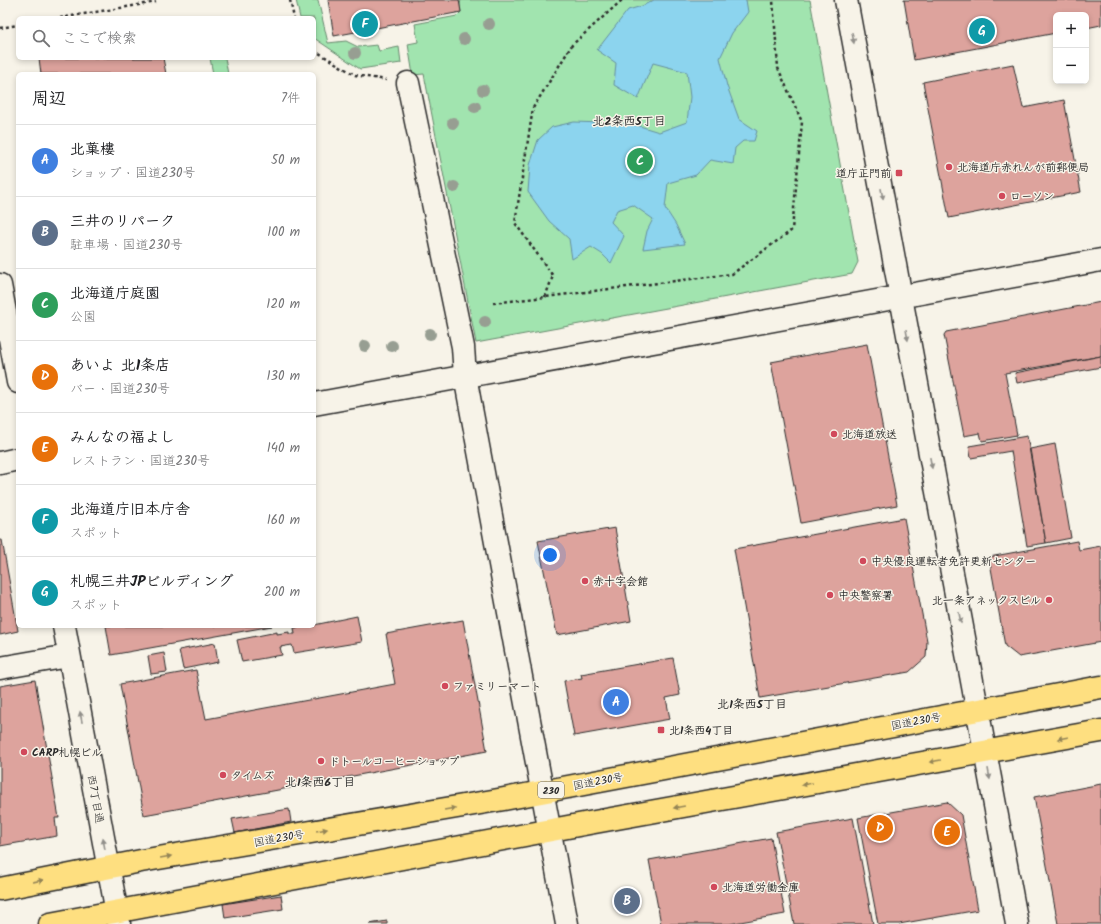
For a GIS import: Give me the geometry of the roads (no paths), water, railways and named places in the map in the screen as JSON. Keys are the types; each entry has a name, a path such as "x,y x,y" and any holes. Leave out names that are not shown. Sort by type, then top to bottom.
{"highway":[{"name":"国道230号","path":"0,888 108,867 542,792 1101,686"},
{"path":"50,924 118,918 550,831 1101,731"}],"street":[{"path":"846,0 1017,924"},
{"path":"408,83 463,347 465,376 567,924"},
{"path":"316,404 1101,260"},
{"path":"0,285 16,371"},
{"path":"0,463 16,459"},
{"name":"西7丁目通","path":"64,628 118,918"},
{"path":"0,668 69,656"}],"water":[{"path":"654,0 746,0 748,12 732,33 720,58 727,86 739,119 757,131 754,141 743,141 735,148 733,164 710,160 696,175 668,183 665,208 676,225 685,244 643,249 647,231 653,219 633,205 617,210 611,222 624,236 611,263 602,254 591,247 572,259 569,239 549,221 528,192 530,165 538,140 552,127 574,122 633,124 659,132 687,122 690,97 687,72 653,63 638,99 614,85 616,63 597,50 628,10 642,6"}],"place":[{"name":"北海道庁旧本庁舎","path":"365,24"},
{"name":"札幌三井JPビルディング","path":"982,31"},
{"name":"北海道庁庭園","path":"640,161"},
{"name":"北海道庁赤れんが前郵便局","path":"949,167"},
{"name":"道庁正門前","path":"899,173"},
{"name":"ローソン","path":"1002,196"},
{"name":"北海道放送","path":"834,434"},
{"name":"中央優良運転者免許更新センター","path":"863,561"},
{"name":"赤十字会館","path":"585,581"},
{"name":"中央警察署","path":"830,595"},
{"name":"北一条アネックスビル","path":"1049,600"},
{"name":"ファミリーマート","path":"445,686"},
{"name":"北菓樓","path":"616,702"},
{"name":"北1条西4丁目","path":"661,730"},
{"name":"CARP札幌ビル","path":"24,752"},
{"name":"ドトールコーヒーショップ","path":"321,761"},
{"name":"タイムズ","path":"223,775"},
{"name":"あいよ 北1条店","path":"880,828"},
{"name":"みんなの福よし","path":"947,832"},
{"name":"北海道労働金庫","path":"714,887"},
{"name":"三井のリパーク","path":"627,901"}],"district":[{"name":"北2条西5丁目","path":"629,121"},
{"name":"北1条西5丁目","path":"752,704"},
{"name":"北1条西6丁目","path":"320,782"}]}
